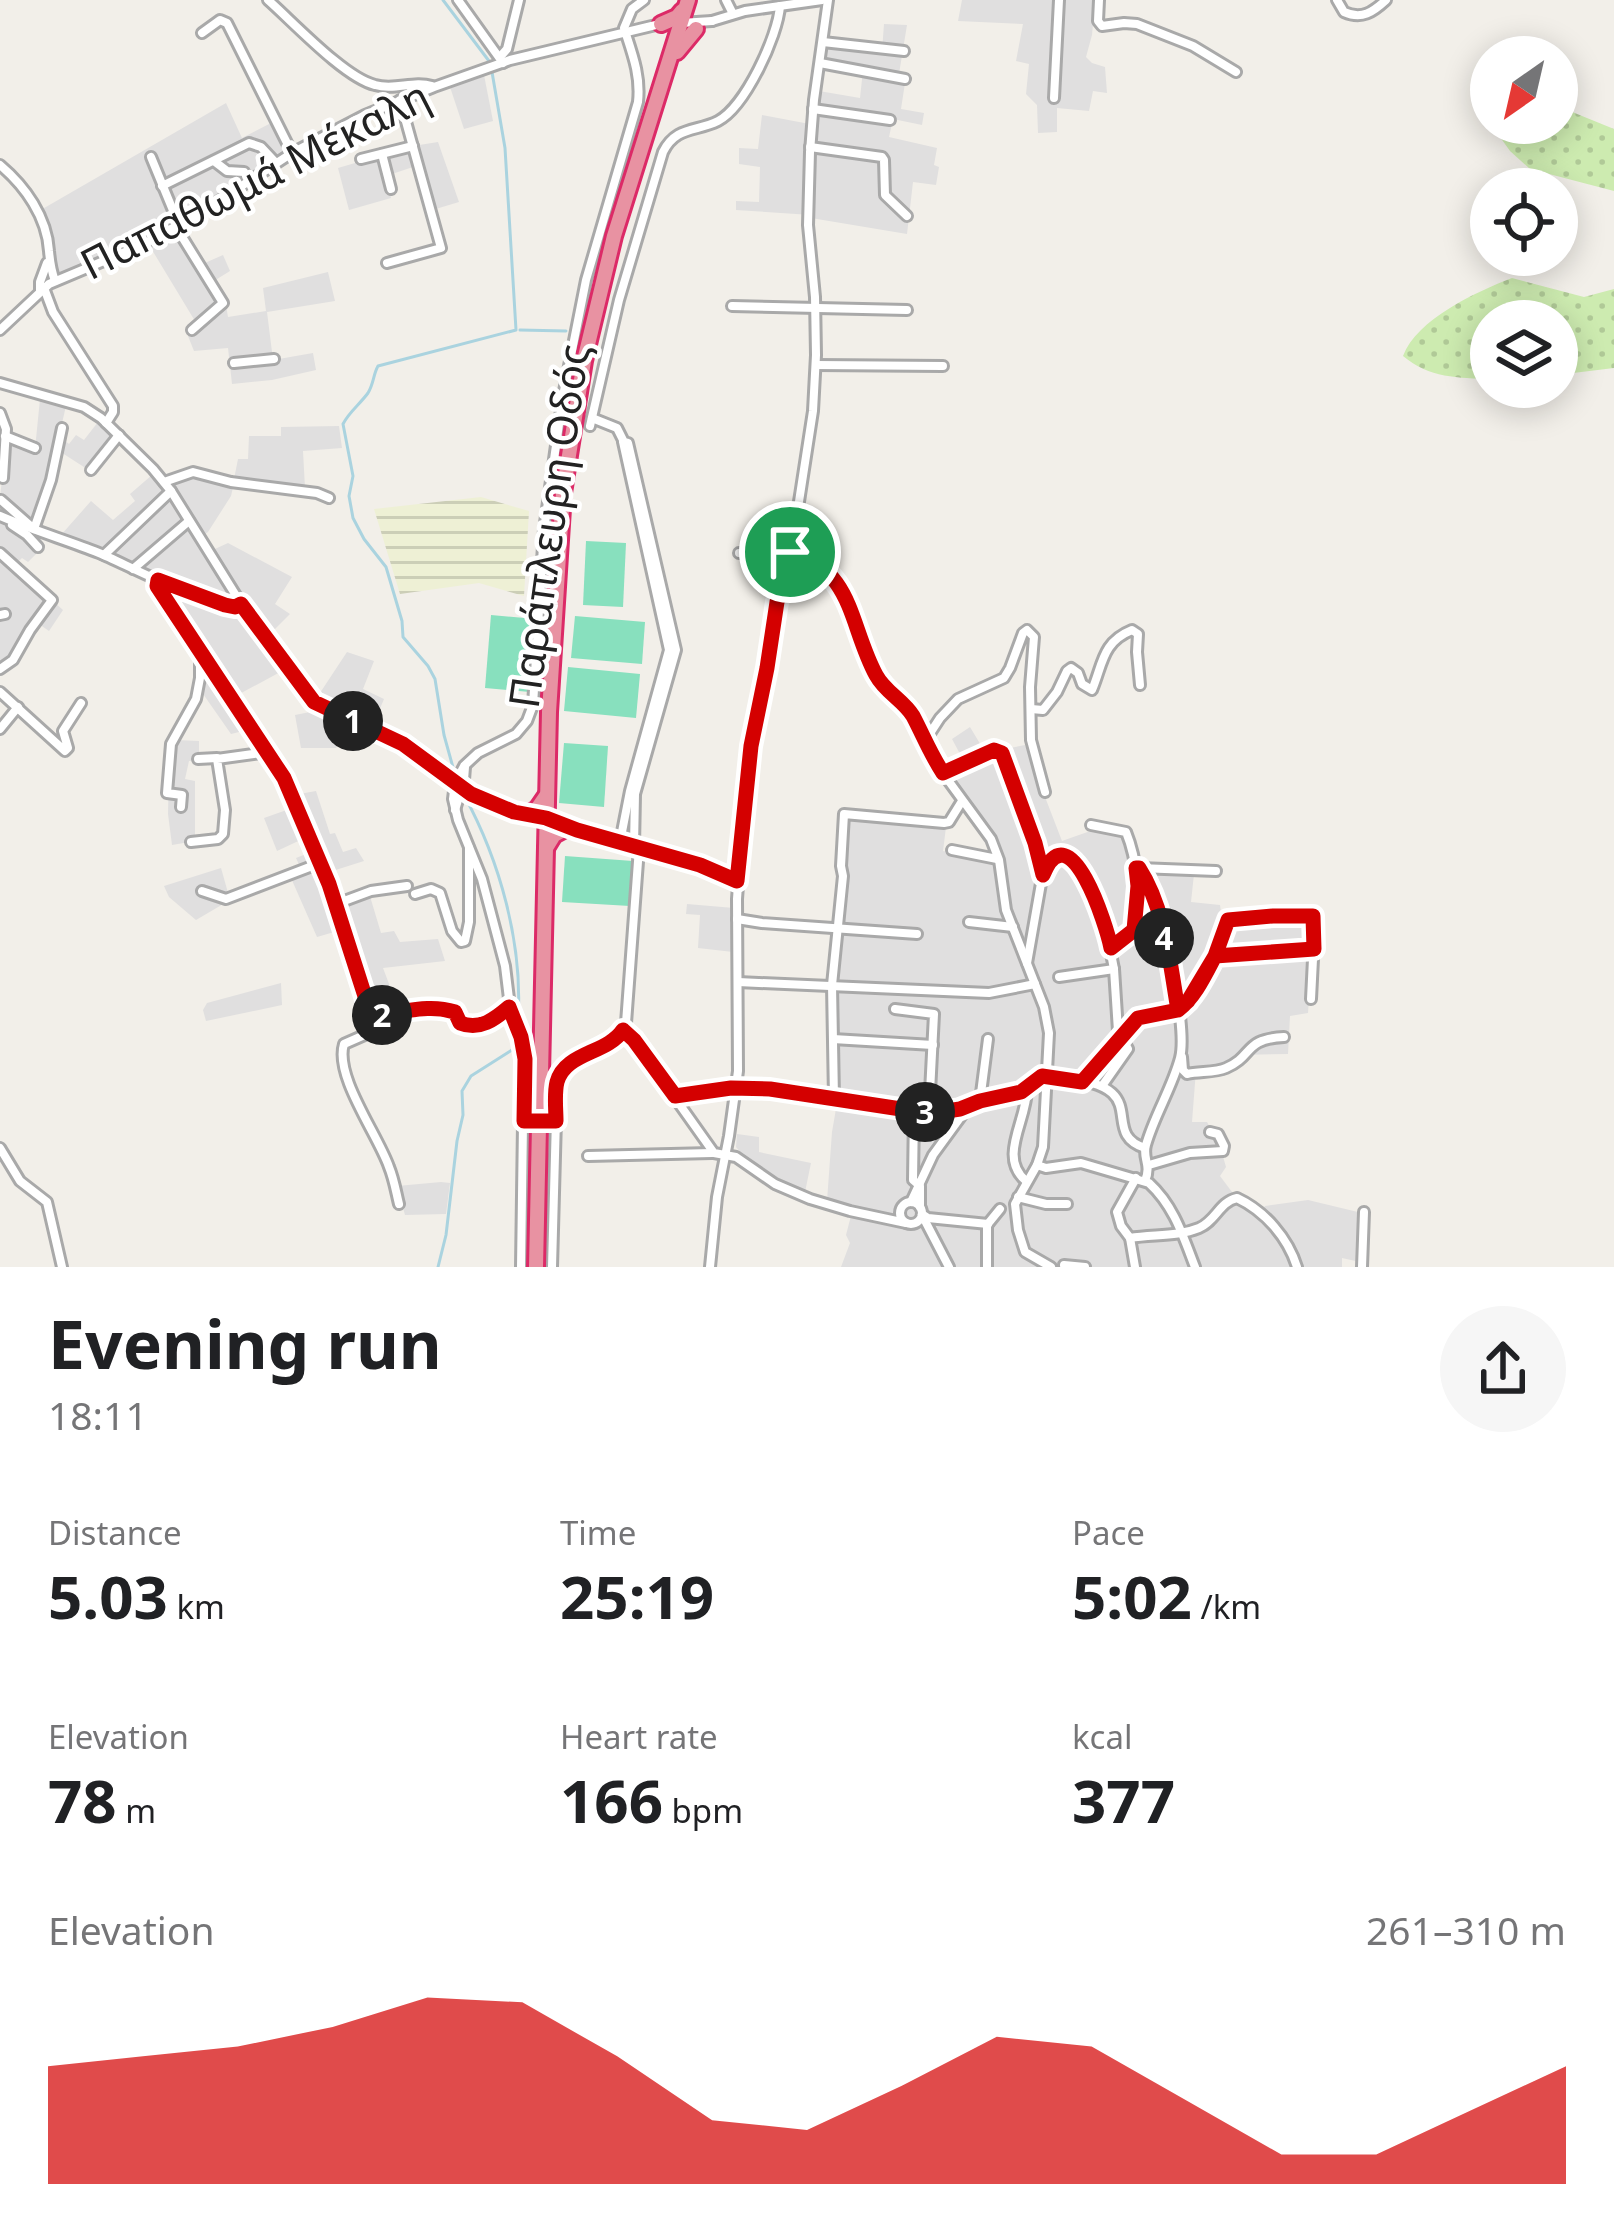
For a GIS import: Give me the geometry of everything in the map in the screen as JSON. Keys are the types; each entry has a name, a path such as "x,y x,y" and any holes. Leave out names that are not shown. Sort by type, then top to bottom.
{"highway":[{"path":"654,26 676,17 688,1"},
{"path":"536,1267 546,796 556,579 574,421 614,236 665,71 685,39 688,1"},
{"path":"521,813 537,808 546,796"},
{"path":"546,848 554,835 571,829"}],"street":[{"path":"268,0 364,82 389,87 415,82 434,87"},
{"path":"458,0 502,60 518,0"},
{"path":"630,30 631,11 644,0"},
{"path":"722,18 724,0"},
{"path":"685,28 825,0 810,147 809,246 816,365 812,422 751,746 737,881 736,1087 710,1267"},
{"path":"1054,98 1059,0"},
{"path":"1099,0 1102,26 1133,23 1193,46 1236,72"},
{"path":"1337,0 1343,11 1356,16 1372,12 1382,1"},
{"path":"713,1152 623,1030 637,847 635,797 676,650 628,443 617,428 591,422 663,152 677,134 713,123 736,106 773,36 780,6"},
{"name":"Παπαθωμά Μέκαλη","path":"2,325 55,281 177,226 247,176 400,100 502,60 630,30 685,28 722,18"},
{"path":"202,33 220,20 227,23 292,153"},
{"name":"Παράπλευρη Οδός","path":"552,1267 540,1122 482,879 453,799 464,766 475,755 516,734 533,705 543,544 556,437 582,297 638,102 630,30"},
{"path":"823,42 904,51"},
{"path":"820,63 904,79"},
{"path":"387,263 441,248 400,100"},
{"path":"813,110 890,120"},
{"path":"162,186 254,143 276,163"},
{"path":"361,159 413,146"},
{"path":"810,147 882,157 885,195 907,216"},
{"path":"231,152 247,176"},
{"path":"382,154 391,188"},
{"path":"151,157 177,226 224,302 192,330"},
{"path":"213,160 227,171 247,176"},
{"path":"0,165 21,184 35,206 55,281"},
{"path":"48,262 42,289 113,406 106,423"},
{"path":"732,306 907,310"},
{"path":"234,363 274,359"},
{"path":"816,365 943,366"},
{"path":"0,382 80,405 119,435 168,486 241,604 312,700 403,744 459,786 521,813 700,865 737,881"},
{"path":"0,413 5,426 3,478"},
{"path":"34,529 62,428"},
{"path":"91,470 119,435"},
{"path":"5,436 35,448"},
{"path":"620,842 669,650 624,442"},
{"path":"104,555 168,486 193,472 329,497"},
{"path":"1,500 34,529"},
{"path":"0,517 225,605 241,604"},
{"path":"0,517 38,548"},
{"path":"134,569 189,521"},
{"path":"739,553 790,552 817,562 842,590 873,670 888,692 911,712 943,773 983,825 999,860 1004,903 1047,1018 1044,1140 1037,1165 1018,1197 1016,1214 1024,1250 1051,1267"},
{"path":"0,553 52,600 15,657 0,669"},
{"path":"158,580 159,592 284,778 337,904 372,1024 369,1033 346,1042 341,1052 360,1111 388,1164 399,1204"},
{"path":"925,741 958,699 1006,675 1026,629 1034,637 1030,709 1033,748 1045,792"},
{"path":"1030,709 1043,710 1071,668 1082,685 1092,690 1108,646 1132,630 1138,634 1140,685"},
{"path":"181,807 182,795 167,793 169,755 196,700 201,652"},
{"path":"0,692 66,751 64,729 81,703"},
{"path":"2,721 18,707"},
{"path":"943,773 994,750 1002,753 1043,875"},
{"path":"198,759 268,752"},
{"path":"190,842 218,838 223,832 225,812 217,758"},
{"path":"834,1098 832,985 844,814 944,824 962,801"},
{"path":"1091,825 1126,832 1160,921 1183,1035 1180,1056 1145,1148 1149,1165"},
{"path":"337,904 371,891 430,889 440,892 453,933 464,942 469,922 470,848"},
{"path":"952,850 999,860"},
{"path":"1027,964 1043,875 1048,862 1065,856 1086,878 1100,908 1111,948 1118,1028 1127,1046 1102,1086"},
{"path":"202,892 229,898 320,863"},
{"path":"1111,948 1134,928 1138,868"},
{"path":"1138,868 1216,872"},
{"path":"1082,1082 1142,1016 1178,1010 1188,1001 1215,956 1226,922 1313,916 1311,999"},
{"path":"737,919 917,934"},
{"path":"969,922 1013,927"},
{"path":"1215,956 1314,949"},
{"path":"1059,977 1114,969"},
{"path":"737,982 989,993 1035,984"},
{"path":"371,1015 427,1007 448,1009 460,1023 472,1027 509,1007"},
{"path":"895,1010 933,1013 929,1112"},
{"name":"Παράπλευρη Οδός","path":"521,1267 540,1122 556,1084 575,1060 611,1044 623,1030"},
{"path":"1180,1056 1185,1073 1221,1070 1260,1039 1284,1037"},
{"path":"832,1039 933,1045"},
{"path":"980,1101 988,1039"},
{"path":"675,1096 736,1087 929,1112 968,1107 1027,1088 1040,1076 1047,1076 1102,1086 1118,1099 1128,1138 1145,1148"},
{"path":"1026,1181 1016,1171 1012,1156 1027,1088"},
{"path":"588,1156 713,1152 734,1156 775,1184 810,1199 909,1223 919,1220 920,1186 933,1155 968,1107"},
{"path":"914,1111 913,1180 920,1186"},
{"path":"1135,1267 1130,1238 1117,1211 1149,1165 1190,1153 1222,1151 1218,1134 1210,1132"},
{"path":"0,1148 20,1181 47,1202 62,1267"},
{"path":"1037,1165 1046,1168 1081,1162 1140,1179 1156,1189 1184,1232 1195,1267"},
{"path":"1018,1197 1067,1204"},
{"path":"1130,1238 1184,1232 1207,1224 1226,1201 1240,1199 1256,1208 1282,1236 1297,1267"},
{"path":"930,1234 901,1217 904,1204 928,1218 988,1224"},
{"path":"917,1208 949,1267"},
{"path":"987,1267 988,1224 1000,1209"},
{"path":"886,1217 901,1210"},
{"path":"1362,1267 1364,1212"},
{"path":"1067,1253 1063,1266 1084,1267"}],"shaded area":[{"path":"962,0 1095,0 1086,57 1105,67 1107,93 1093,91 1089,111 1057,108 1057,132 1038,133 1037,105 1026,94 1029,64 1016,61 1023,24 958,21"},
{"path":"884,24 907,25 898,80 905,83 901,109 924,113 922,125 893,119 889,137 937,148 936,185 913,182 907,234 811,215 736,210 736,201 759,202 760,167 739,164 739,148 758,149 762,115 815,125 819,91 860,98 863,70 825,62 828,46 882,51"},
{"path":"484,75 493,121 464,129 450,87"},
{"path":"226,103 242,138 273,122 286,149 173,225 198,266 223,255 230,271 209,284 226,305 228,317 266,311 263,288 328,272 335,301 267,312 273,360 313,353 316,370 232,384 228,348 194,351 188,336 198,326 146,240 57,276 39,211"},
{"path":"438,142 459,202 429,211 416,166 386,176 391,198 349,210 338,168"},
{"path":"40,399 66,406 59,436 69,444 76,435 84,440 98,422 149,468 164,486 193,473 234,483 208,532 196,540 204,554 228,543 292,577 275,604 290,614 263,641 284,670 232,698 251,729 231,734 201,691 205,654 160,591 165,579 61,535 91,501 113,520 135,501 130,494 152,475 114,437 87,469 56,449 36,525 28,538 39,551 28,562 22,558 14,566 63,610 49,631 36,622 13,658 0,667 0,520 27,537 35,525 0,498 2,479 9,439 35,449"},
{"path":"339,426 342,448 303,451 305,488 234,479 238,459 248,459 249,436 281,436 281,427"},
{"path":"347,652 374,661 363,689 384,699 373,725 354,718 336,748 301,748 295,715 315,711 321,702 316,699"},
{"path":"970,727 988,757 1025,745 1062,841 1096,829 1121,832 1133,871 1194,874 1191,902 1220,905 1223,926 1314,919 1308,1013 1290,1016 1288,1054 1238,1055 1226,1065 1196,1070 1192,1122 1207,1122 1226,1167 1220,1176 1238,1200 1261,1213 1265,1206 1308,1200 1362,1213 1360,1262 1342,1258 1342,1267 841,1267 850,1243 846,1235 853,1208 827,1201 837,1103 835,1015 848,869 846,817 946,827 943,851 1001,862 983,819 948,775 967,767 952,739"},
{"path":"176,740 199,741 199,760 189,761 185,779 195,781 195,841 172,845 169,769"},
{"path":"316,791 330,834 335,833 343,852 356,848 364,861 323,874 335,906 369,893 381,933 394,931 400,942 438,939 445,961 383,968 394,997 369,1000 348,928 317,937 291,878 303,873 296,858 316,850 309,836 277,851 264,818 298,806 294,795"},
{"path":"221,868 230,900 196,920 169,897 164,886"},
{"path":"687,904 734,908 733,952 698,948 700,915 686,914"},
{"path":"281,983 282,1005 206,1021 203,1010 207,1003"},
{"path":"737,1134 759,1137 759,1152 811,1163 805,1192 747,1160 736,1147"},
{"path":"450,1183 446,1214 405,1215 397,1186"}],"green space":[{"path":"1578,114 1614,129 1614,191 1578,182 1578,168 1529,168 1505,144 1578,144"},
{"path":"1512,278 1584,297 1614,289 1614,368 1578,372 1578,300 1470,300 1470,378 1434,373 1403,356 1421,330 1465,299"},
{"path":"481,497 529,511 524,596 479,583 400,594 374,509"},
{"path":"586,541 626,543 623,607 583,605"},
{"path":"491,615 536,619 530,692 485,688"},
{"path":"575,616 645,622 642,664 571,658"},
{"path":"568,667 640,674 636,718 564,711"},
{"path":"564,743 608,746 604,807 559,803"},
{"path":"565,856 633,861 630,906 562,902"}],"waterway":[{"path":"443,0 489,61"},
{"path":"454,771 435,679 403,637 386,567 353,518 349,496 353,476 343,424 368,393 378,366 516,330 505,148 492,72"},
{"path":"520,330 566,331"},
{"path":"464,795 498,875 513,933 518,1019"},
{"path":"438,1267 463,1115 462,1091 471,1076 512,1050 516,1040"}],"route":[{"path":"790,552 751,746 737,881 700,865 480,799 403,744 314,702 241,604 225,605 158,580 157,586 284,778 329,884 371,1015 427,1007 448,1009 460,1023 472,1027 509,1007 525,1059 524,1121 556,1121 556,1084 564,1069 611,1044 623,1030 675,1096 731,1088 770,1089 914,1111 952,1111 1021,1092 1042,1076 1082,1082 1138,1018 1178,1010 1188,1001 1215,956 1228,920 1313,916 1314,949 1215,956 1178,1010 1160,921 1139,868 1134,930 1111,948 1100,908 1075,862 1065,856 1054,858 1043,875 1002,753 994,750 943,773 911,712 879,681 842,590 817,562 790,552"}]}
